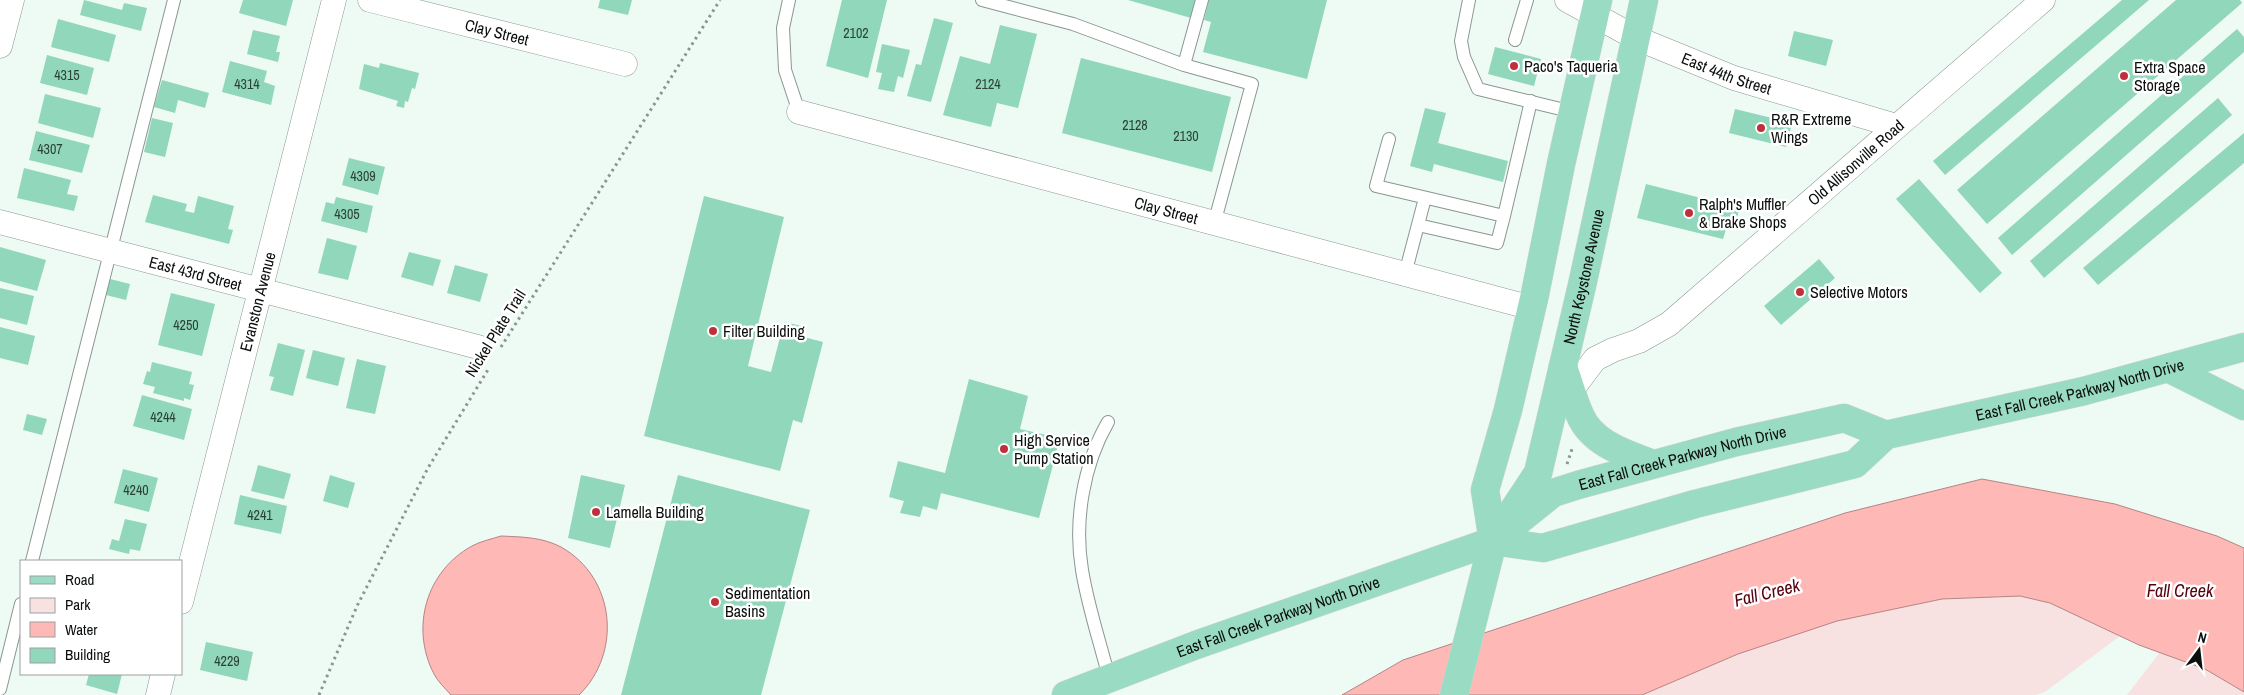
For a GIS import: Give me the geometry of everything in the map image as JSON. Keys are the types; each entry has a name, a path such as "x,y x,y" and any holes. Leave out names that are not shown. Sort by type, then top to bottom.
{"main road":[{"name":"North Keystone Avenue","path":"1454,695 1493,541 1538,473 1552,416 1568,379 1644,0"},
{"name":"North Keystone Avenue","path":"1493,541 1485,490 1508,410 1532,308 1596,8"},
{"name":"East Fall Creek Parkway North Drive","path":"1493,541 1543,548 1695,504 1855,464 1886,435 2084,391 2244,347"},
{"path":"2168,368 2244,406"},
{"path":"1568,379 1580,416 1592,432 1613,448 1653,464"},
{"name":"East Fall Creek Parkway North Drive","path":"1066,695 1196,645 1493,541 1553,493 1653,464 1844,418 1886,435"}],"street":[{"path":"0,46 12,0"},
{"name":"Evanston Avenue","path":"182,598 334,0"},
{"name":"Clay Street","path":"370,0 625,64"},
{"name":"East 44th Street","path":"1567,0 1596,8 1636,38 1734,78 1896,126"},
{"name":"Old Allisonville Road","path":"1568,379 1595,359 1650,336 1669,324 1760,248 1896,126 2043,0"},
{"name":"Clay Street","path":"799,112 1532,308"},
{"name":"East 43rd Street","path":"0,222 260,290 489,354"},
{"path":"158,695 163,675"}],"lane":[{"path":"32,560 174,0"},
{"path":"789,0 784,28 785,70 799,112"},
{"path":"982,0 1073,24 1184,65 1252,84 1214,224"},
{"path":"1184,65 1202,0"},
{"path":"1469,0 1461,41 1464,56 1478,89 1573,112"},
{"path":"1515,40 1527,0"},
{"path":"1418,225 1497,243 1531,101"},
{"path":"1389,139 1376,186 1504,216"},
{"path":"1404,274 1426,198"},
{"path":"1108,422 1097,441 1084,487 1080,522 1083,575 1109,678"},
{"path":"0,689 20,608"}],"path":[{"name":"Nickel Plate Trail","path":"319,695 357,606 489,354 720,0"},
{"path":"1565,472 1574,441"}],"green space":[{"path":"2021,596 2050,603 2120,636 2045,692 2035,695 1642,695 1738,654 1837,621 1942,599"},
{"path":"2160,652 2205,669 2244,692 2244,695 2127,695"}],"water":[{"name":"Fall Creek","path":"1982,479 2115,504 2217,536 2244,548 2244,692 2205,669 2139,645 2050,603 2020,596 1942,599 1837,621 1738,654 1642,695 1342,695 1403,660 1845,513"},
{"path":"501,536 532,538 547,541 561,547 579,561 593,577 602,596 607,617 607,638 602,659 593,678 579,695 451,695 434,674 423,638 423,620 433,585 443,570 456,557 475,544"}],"building":[{"path":"84,0 122,10 124,3 147,8 141,31 80,15"},
{"path":"243,0 293,0 286,26 239,13"},
{"path":"600,0 632,0 628,15 598,8"},
{"path":"842,0 887,0 868,78 826,66"},
{"path":"1128,0 1195,0 1191,18"},
{"path":"1209,0 1327,0 1307,79 1203,52 1211,22 1204,20"},
{"path":"2122,0 2149,0 1945,175 1933,161"},
{"path":"2176,0 2240,0 2242,3 1987,224 1957,190"},
{"path":"934,18 953,23 931,102 907,96 916,64 921,65"},
{"path":"58,19 116,35 109,62 51,47"},
{"path":"1000,25 1037,34 1018,108 997,103 991,127 943,115 960,56 990,64"},
{"path":"2237,29 2244,37 2244,52 2012,255 1998,238"},
{"path":"253,30 280,36 276,52 280,52 278,62 247,54"},
{"path":"1794,31 1833,40 1826,66 1788,56"},
{"path":"882,44 910,50 903,78 898,76 894,92 878,89 882,73 876,72"},
{"name":"Paco's Taqueria","path":"1495,47 1541,59 1534,86 1488,74"},
{"path":"47,55 94,68 87,95 40,83"},
{"path":"1081,58 1231,97 1212,172 1062,133"},
{"path":"230,61 267,71 264,82 275,86 271,105 222,92"},
{"path":"380,63 419,73 415,89 412,88 408,102 405,101 404,108 396,106 398,101 359,89 364,64 379,68"},
{"path":"162,80 209,93 205,108 178,100 175,113 154,107"},
{"path":"45,94 101,108 93,138 38,123"},
{"path":"2218,98 2232,115 2044,278 2030,261"},
{"path":"1425,108 1446,113 1438,143 1508,161 1503,182 1434,164 1432,172 1410,166"},
{"name":"R&R Extreme Wings","path":"1735,109 1792,123 1786,147 1729,133"},
{"path":"152,118 173,123 165,157 144,152"},
{"path":"36,131 90,145 82,173 29,160"},
{"path":"2244,133 2244,163 2098,285 2083,268"},
{"path":"349,158 385,167 378,195 342,185"},
{"path":"24,168 71,180 67,194 78,196 74,211 17,198"},
{"path":"1919,179 2002,273 1980,293 1896,199"},
{"name":"Ralph's Muffler & Brake Shops","path":"1646,184 1740,208 1736,221 1726,229 1723,239 1637,218"},
{"path":"153,195 187,204 185,211 194,213 198,196 234,206 228,229 233,230 229,244 145,222"},
{"name":"Filter Building","path":"704,196 784,217 748,366 771,372 784,322 802,326 800,336 823,342 802,423 793,420 780,471 644,436"},
{"path":"336,197 373,206 367,233 321,221 326,202 334,204"},
{"path":"327,238 357,246 348,280 318,273"},
{"path":"0,247 46,260 37,291 0,281"},
{"path":"409,252 441,260 433,286 401,277"},
{"name":"Selective Motors","path":"1819,259 1835,278 1781,325 1764,306"},
{"path":"455,265 488,274 480,302 447,293"},
{"path":"110,279 130,284 126,300 106,295"},
{"path":"0,288 34,296 27,325 0,318"},
{"path":"171,293 215,304 202,356 158,345"},
{"path":"0,327 35,336 28,365 0,358"},
{"path":"278,343 305,350 293,396 270,390 274,377 269,376"},
{"path":"313,350 345,358 338,386 306,378"},
{"path":"357,359 386,366 375,414 346,408"},
{"path":"152,362 192,372 189,384 194,385 190,400 184,398 184,401 153,393 155,387 143,384 147,371 150,372"},
{"name":"High Service Pump Station","path":"969,379 1028,396 1020,429 1060,438 1039,518 941,493 937,510 923,506 920,517 900,513 904,501 889,497 898,461 945,473"},
{"path":"142,395 192,409 184,440 133,426"},
{"path":"27,414 47,419 42,435 23,430"},
{"path":"258,465 291,474 284,499 251,491"},
{"path":"123,469 158,478 149,512 114,503"},
{"path":"330,475 355,483 348,508 323,501"},
{"name":"Lamella Building","path":"581,475 625,485 610,548 568,538"},
{"name":"Sedimentation Basins","path":"678,475 810,510 761,695 621,695"},
{"path":"240,495 287,506 281,534 234,524"},
{"path":"125,519 147,524 140,551 130,549 129,554 109,549 112,539 119,541"},
{"path":"206,642 253,652 247,681 200,670"},
{"path":"89,675 122,675 117,694 86,685"}],"place":[{"name":"Paco's Taqueria","path":"1514,66"},
{"name":"Extra Space Storage","path":"2124,76"},
{"name":"R&R Extreme Wings","path":"1761,128"},
{"name":"Ralph's Muffler & Brake Shops","path":"1689,213"},
{"name":"Selective Motors","path":"1800,292"},
{"name":"Filter Building","path":"713,331"},
{"name":"High Service Pump Station","path":"1004,449"},
{"name":"Lamella Building","path":"596,512"},
{"name":"Sedimentation Basins","path":"715,602"}]}
